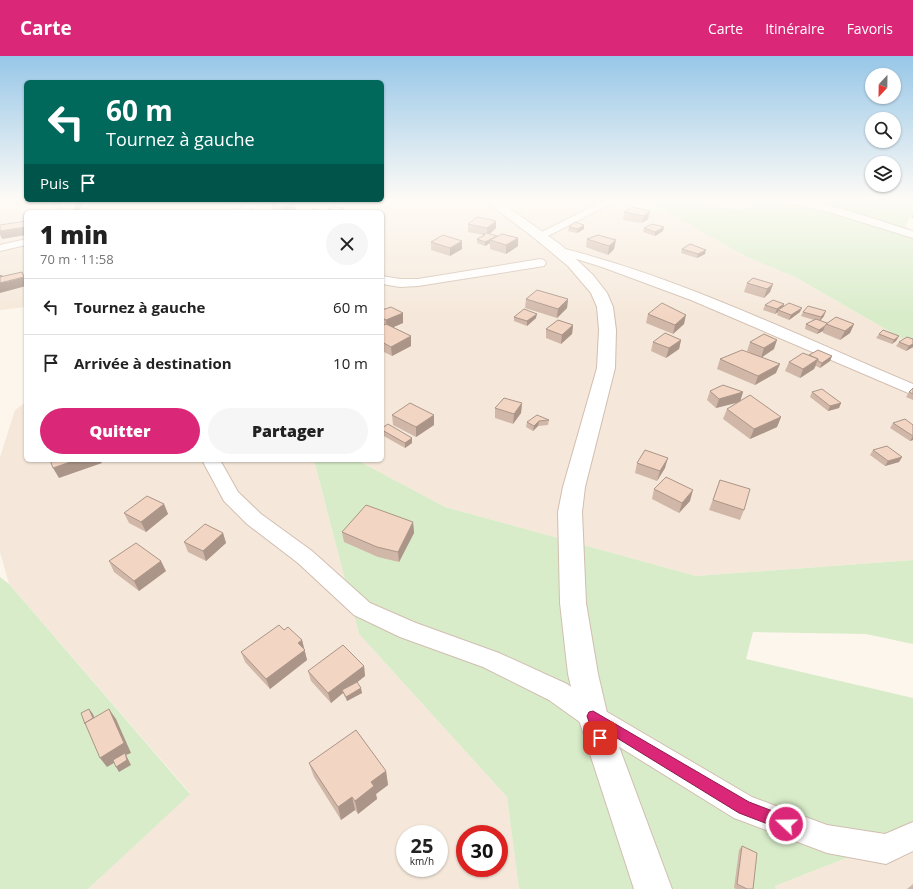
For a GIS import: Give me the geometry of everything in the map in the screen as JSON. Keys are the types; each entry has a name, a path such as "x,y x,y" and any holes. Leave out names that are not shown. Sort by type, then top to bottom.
{"street":[{"path":"544,239 561,251 595,285 605,307 606,368 577,474 570,512 570,568 576,636 593,716 653,889"},
{"path":"0,248 24,242"},
{"path":"561,251 616,267 710,303 867,372 913,390"},
{"path":"384,280 400,283 430,281 511,269 540,263"},
{"path":"212,462 220,472 231,496 254,519 305,557 362,609 383,620 491,660 558,692 593,716 744,808 827,840 886,849 913,836"}],"shaded area":[{"path":"0,239 24,239 24,307 0,310"},
{"path":"384,239 715,239 747,257 797,278 913,345 913,560 696,576 445,507 361,462 384,462"},
{"path":"24,403 24,462 315,462 359,634 507,797 519,889 88,889 190,793 9,584 0,552 0,457 15,410"},
{"path":"913,832 913,889 775,889 775,886"}],"green space":[{"path":"715,239 913,239 913,345 797,278 747,257"},
{"path":"315,462 361,462 445,507 696,576 913,560 913,644 866,634 753,632 746,659 913,698 913,832 775,886 775,889 519,889 507,797 359,634"},
{"path":"0,577 9,584 190,794 88,889 0,889"}],"building":[{"path":"436,239 455,239 462,241 450,248 431,242"},
{"path":"477,239 491,239 485,242"},
{"path":"492,239 517,239 506,245 490,240"},
{"path":"587,239 612,239 616,240 609,246"},
{"path":"690,244 706,250 698,254 682,249"},
{"path":"22,272 24,277 0,283 0,277"},
{"path":"753,278 773,284 767,289 747,283"},
{"path":"537,290 568,299 558,309 526,299"},
{"path":"773,300 784,304 777,309 765,305"},
{"path":"662,303 686,315 675,325 648,314"},
{"path":"789,303 802,308 791,315 778,310"},
{"path":"808,306 826,311 821,317 803,312"},
{"path":"391,307 403,313 386,320 384,319 384,309"},
{"path":"524,309 537,314 527,321 514,317"},
{"path":"836,317 854,324 845,331 826,324"},
{"path":"816,319 827,323 819,330 806,324"},
{"path":"558,320 573,325 562,335 546,329"},
{"path":"386,324 411,336 391,347 384,343 384,325"},
{"path":"883,330 899,336 894,340 879,334"},
{"path":"665,333 681,340 669,348 653,342"},
{"path":"764,334 777,340 764,348 750,342"},
{"path":"907,337 913,339 913,344 909,346 899,342"},
{"path":"742,350 780,364 758,376 720,359"},
{"path":"818,350 832,356 822,363 818,361 818,359 809,355"},
{"path":"803,353 818,359 803,369 789,362"},
{"path":"723,385 743,392 719,399 710,391"},
{"path":"913,388 913,394 909,392"},
{"path":"822,389 841,403 830,406 812,392"},
{"path":"750,395 781,417 754,429 727,409"},
{"path":"504,398 522,403 514,414 495,408"},
{"path":"410,403 434,415 416,427 392,415"},
{"path":"537,415 549,420 539,421 534,426 527,422"},
{"path":"905,419 913,425 913,436 893,423"},
{"path":"388,424 412,438 405,443 384,431 384,427"},
{"path":"887,446 902,457 888,461 873,450"},
{"path":"645,450 668,458 660,471 637,463"},
{"path":"51,462 70,462 53,468"},
{"path":"666,477 693,490 682,503 654,489"},
{"path":"720,480 750,489 744,510 713,500"},
{"path":"147,496 164,504 141,522 124,513"},
{"path":"366,505 413,522 398,552 377,547 342,532"},
{"path":"205,524 223,533 203,551 184,542"},
{"path":"136,543 161,561 134,581 109,561"},
{"path":"279,625 284,630 288,627 302,640 298,643 305,650 266,679 241,652"},
{"path":"343,645 364,666 328,693 308,671"},
{"path":"357,682 361,688 346,697 342,690"},
{"path":"89,709 93,718 85,724 81,713"},
{"path":"109,709 124,743 100,758 85,723"},
{"path":"356,730 386,771 371,782 374,786 355,801 352,797 338,807 309,763"},
{"path":"125,753 127,760 116,767 113,760"},
{"path":"742,846 757,853 753,889 747,889 737,884"}],"route":[{"path":"600,738 593,716 744,808 786,824"}]}
